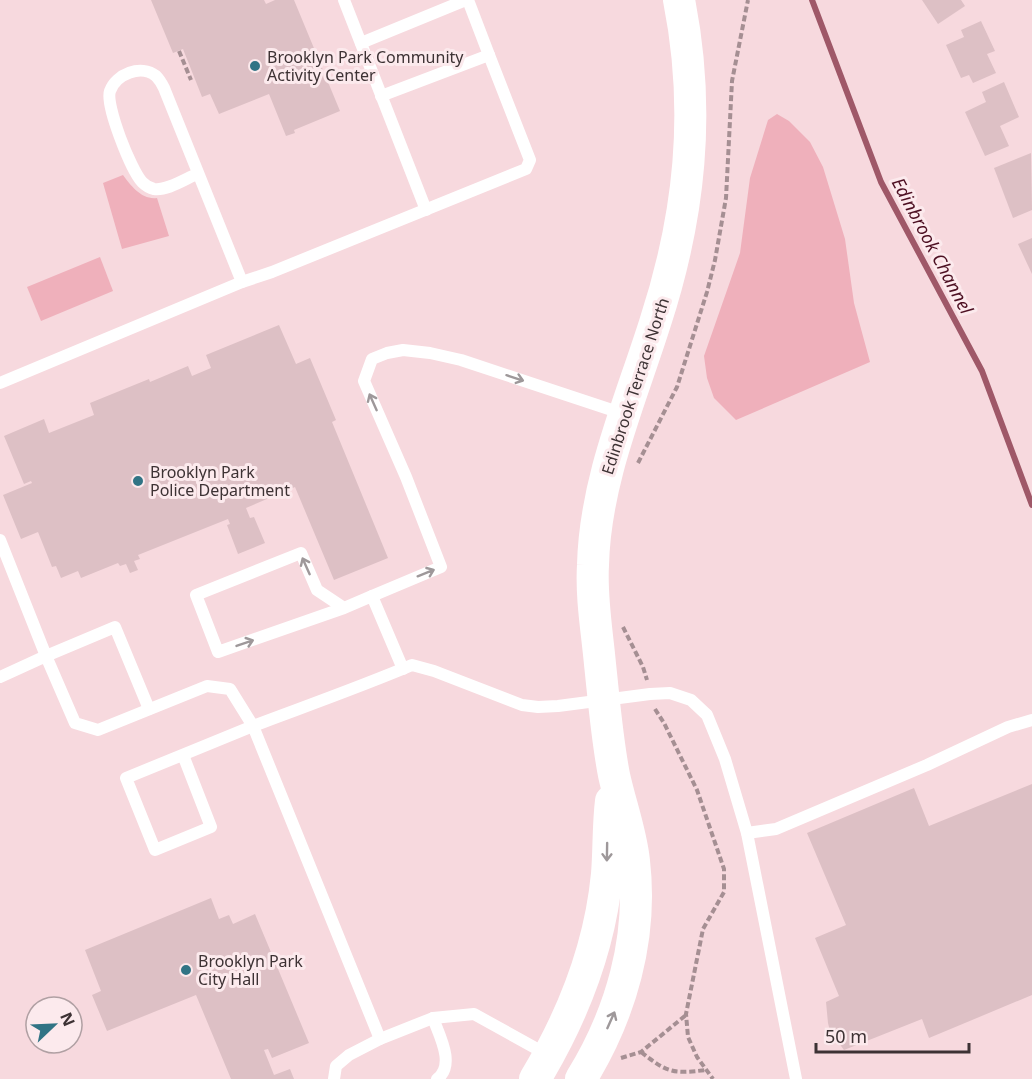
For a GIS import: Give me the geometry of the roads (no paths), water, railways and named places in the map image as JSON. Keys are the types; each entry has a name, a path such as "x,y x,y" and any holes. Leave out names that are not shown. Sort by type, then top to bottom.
{"street":[{"name":"Edinbrook Terrace North","path":"594,1073 626,978 635,904 634,861 614,773 604,701 593,604 592,564 603,488 675,255 686,196 690,142 690,77 679,0"},
{"name":"Edinbrook Terrace North","path":"542,1067 580,991 593,947 607,872 608,827 614,773"},
{"path":"542,1067 594,1073"}],"lane":[{"path":"344,0 426,210"},
{"path":"0,383 242,282 526,169 530,160 467,0 360,43"},
{"path":"381,96 489,55"},
{"path":"197,174 161,189 154,189 143,184 133,167 109,107 110,91 119,78 131,71 145,71 156,76 164,88 242,282"},
{"path":"344,608 317,590 301,553 196,595 218,652 344,608 441,567 406,477 364,381 372,359 404,350 430,353 461,360 625,414"},
{"path":"0,540 75,723 98,730 207,686 230,689 253,726 380,1039"},
{"path":"372,596 403,669"},
{"path":"0,677 115,627 149,709"},
{"path":"183,755 211,827 155,850 126,778 253,726 412,665 434,671 505,700 538,707 670,693 691,700 707,715 712,726 725,759 747,833 796,1079"},
{"path":"747,833 776,829 927,765 1008,727 1032,720"},
{"path":"334,1079 336,1065 380,1039 433,1018 474,1014 542,1067"},
{"path":"433,1018 445,1051 446,1064 441,1076 437,1079"}],"waterway":[{"name":"Edinbrook Channel","path":"812,0 881,182 982,371 1032,505"}],"place":[{"name":"Brooklyn Park Community Activity Center","path":"255,66"},
{"name":"Brooklyn Park Police Department","path":"138,481"},
{"name":"Brooklyn Park City Hall","path":"186,970"}]}
